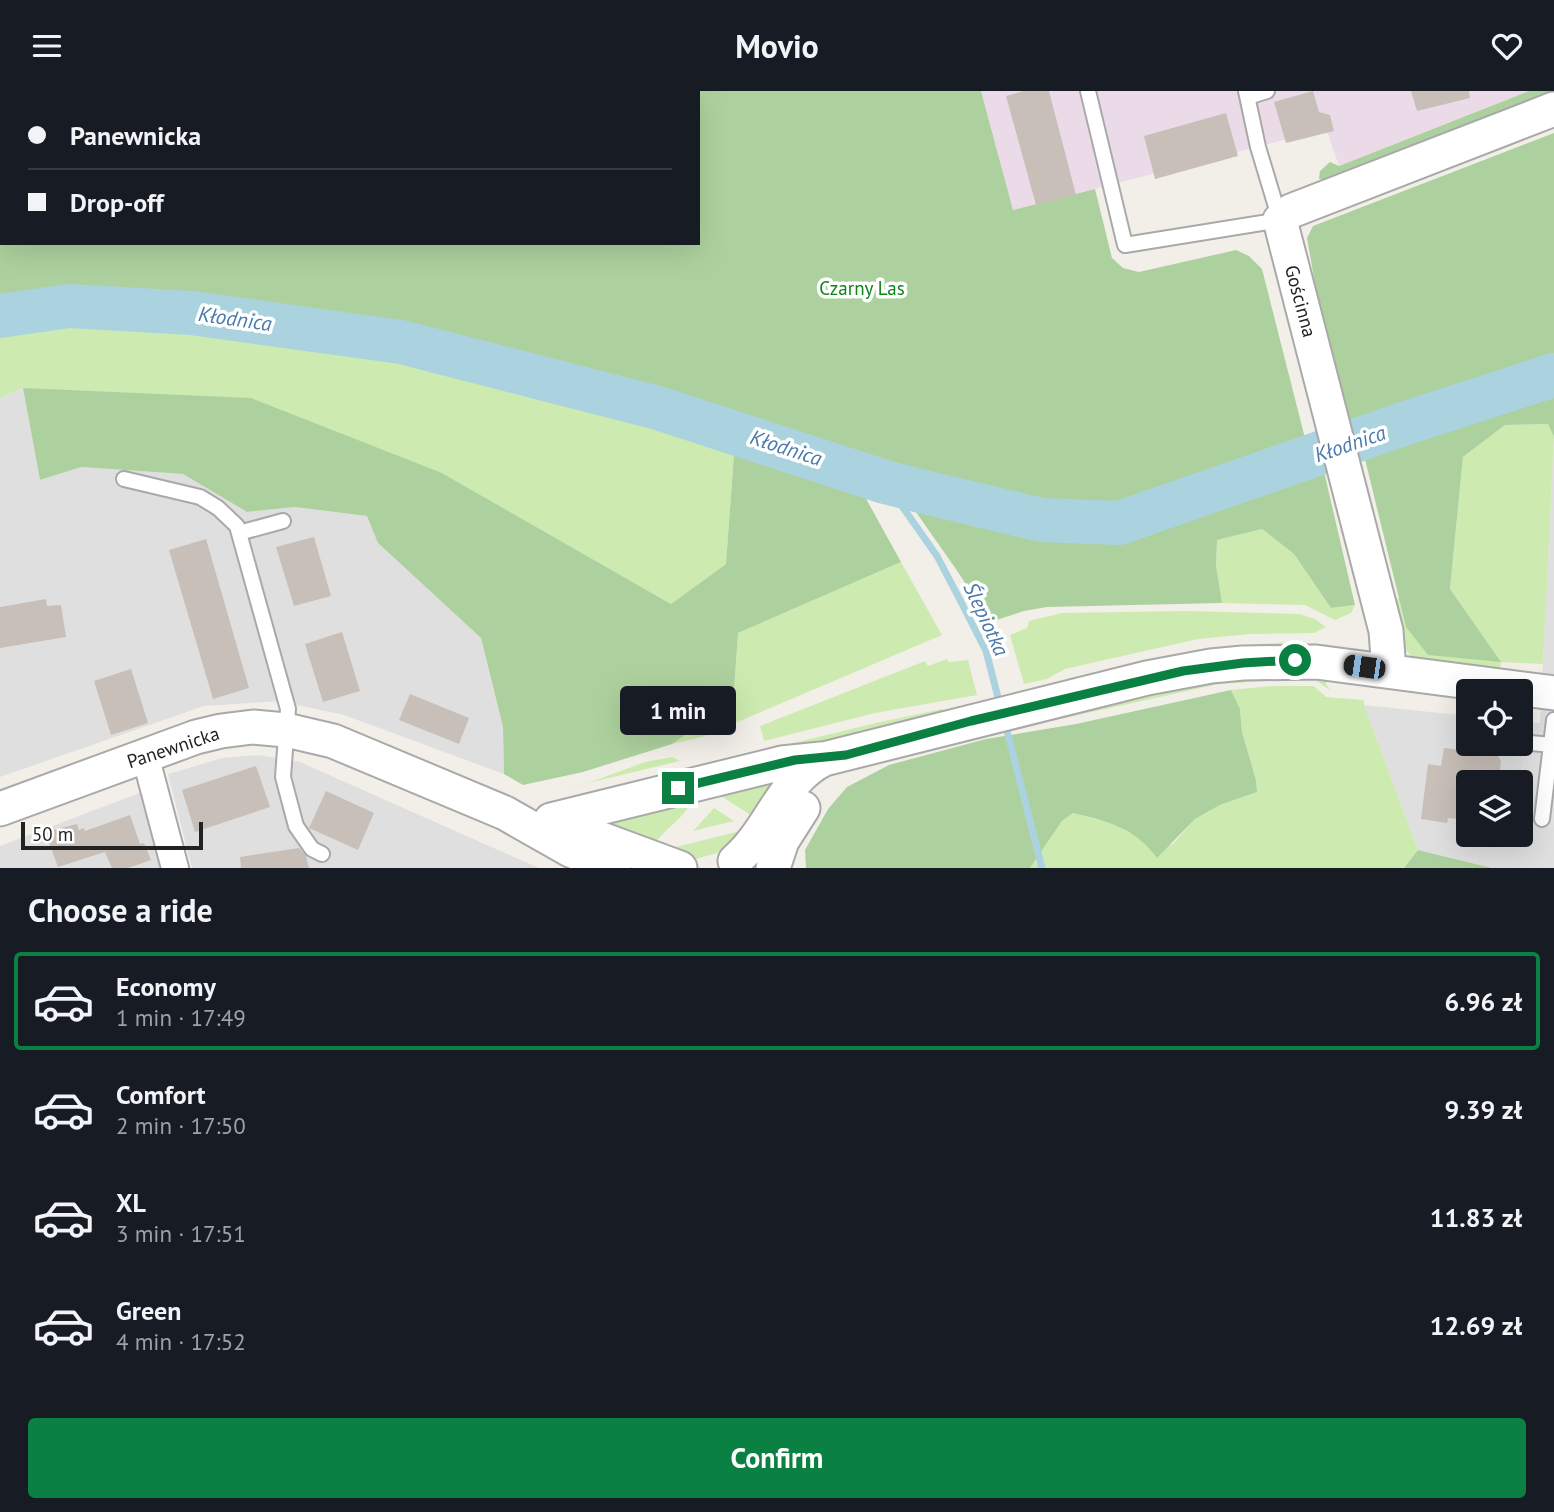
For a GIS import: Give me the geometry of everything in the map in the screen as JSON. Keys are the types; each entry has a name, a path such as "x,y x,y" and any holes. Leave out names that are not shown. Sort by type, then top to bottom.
{"street":[{"path":"1280,220 1291,211 1554,109"},
{"name":"Gościnna","path":"1280,220 1386,631 1390,671"},
{"path":"734,866 763,831 793,782 815,763 1027,707 1211,666 1295,660 1554,694"},
{"name":"Panewnicka","path":"0,809 196,737 253,727 286,730 333,740 505,813 581,859 614,868"},
{"path":"145,755 175,868"},
{"path":"551,820 795,760 835,757"},
{"path":"773,868 782,841 835,757"},
{"name":"Panewnicka","path":"505,813 551,820 680,868"}],"lane":[{"path":"1088,91 1125,245 1280,220 1258,147 1247,94 1267,91"},
{"path":"124,479 200,497 218,508 237,526 288,709 284,777 296,826 312,849 322,854"},
{"path":"239,533 283,521"},
{"path":"1542,819 1554,720"},
{"path":"1533,743 1551,745"}],"shaded area":[{"path":"981,91 1529,91 1339,166 1326,129 1013,210"},
{"path":"23,388 40,480 80,467 183,474 247,512 295,507 368,516 378,543 481,638 503,727 504,774 344,715 279,701 204,706 0,777 0,398"},
{"path":"1554,437 1554,868 1492,868 1418,850 1364,705 1456,715 1456,756 1533,756 1533,723 1540,723"},
{"path":"1533,730 1554,733 1554,827 1533,824 1533,770 1521,770 1523,756 1533,756"},
{"path":"259,755 300,762 539,868 192,868 168,774 222,758"},
{"path":"142,792 164,868 0,868 0,846"}],"green space":[{"name":"Czarny Las","path":"700,91 981,91 1013,210 1095,189 1112,258 1123,268 1139,272 1236,250 1249,256 1262,269 1308,450 1118,514 1042,512 886,475 678,406 403,336 191,306 69,301 0,309 0,245 700,245"},
{"path":"1529,91 1554,91 1554,95 1333,181 1319,179 1320,171 1330,162 1339,166"},
{"path":"1554,133 1554,364 1350,429 1314,278 1307,238 1313,226"},
{"path":"68,314 189,324 400,351 734,454 726,564 671,604 442,473 23,388 0,398 0,322"},
{"path":"1554,387 1554,437 1548,424 1505,425 1463,457 1450,589 1501,662 1428,655 1406,627 1363,451"},
{"path":"23,388 251,398 442,473 671,604 726,564 734,454 859,486 901,562 738,633 733,702 672,744 583,772 523,785 504,774 503,727 481,638 378,543 367,516 295,507 247,512 183,474 81,467 40,480"},
{"path":"1548,424 1554,437 1543,664 1501,662 1499,673 1411,656 1402,645 1390,600 1399,598 1406,627 1500,661 1450,589 1463,457 1505,425"},
{"path":"1322,463 1355,605 1331,608 1294,554 1262,529 1217,540 1216,565 1222,603 1047,607 990,622 904,495 1044,530 1138,528"},
{"path":"1262,529 1294,554 1331,608 1355,605 1351,613 1335,620 1305,605 1222,603 1216,565 1217,540"},
{"path":"901,562 942,635 702,737 672,744 732,702 738,633"},
{"path":"1185,611 1300,614 1315,619 1326,627 1314,633 1251,634 1198,639 1065,669 1047,679 1024,684 1010,635 1027,628 1029,621 1062,613"},
{"path":"1289,642 1330,645 1329,650 1052,686 1069,678 1213,648"},
{"path":"947,659 949,662 968,660 977,695 875,713 764,741 760,726 925,661 928,666"},
{"path":"1327,676 1326,684 1330,690 1315,680 1300,679 1219,684 1060,719 1043,720 1204,681"},
{"path":"1314,686 1326,697 1364,700 1418,850 1404,868 1030,868 1062,821 1073,813 1117,825 1145,842 1172,845 1195,819 1220,805 1257,792 1242,732 1240,709 1231,690"},
{"path":"1231,690 1240,709 1242,732 1257,792 1220,805 1195,819 1157,858 1139,839 1120,827 1073,813 1062,821 1030,868 806,868 805,850 828,809 847,787 889,765 986,739 1076,724"},
{"path":"942,709 948,712 770,757 710,767 714,762"},
{"path":"672,757 680,761 546,793 591,782 645,762"},
{"path":"778,774 760,821 716,793"},
{"path":"692,801 655,843 594,818"},
{"path":"714,808 734,821 693,831"},
{"path":"748,829 731,849 696,859 671,858 676,847"},
{"path":"1418,850 1492,868 1404,868"}],"building":[{"path":"1024,91 1049,91 1076,195 1036,205 1006,96"},
{"path":"1313,91 1319,112 1330,115 1334,131 1286,143 1274,102"},
{"path":"1411,91 1469,91 1470,98 1417,111"},
{"path":"1226,113 1238,156 1155,179 1144,136"},
{"path":"314,537 331,596 294,606 276,547"},
{"path":"206,539 249,688 213,699 169,550"},
{"path":"46,599 47,606 61,605 66,637 0,648 0,607"},
{"path":"342,632 360,691 323,702 305,644"},
{"path":"131,669 148,723 111,735 94,681"},
{"path":"410,694 469,718 459,744 399,720"},
{"path":"1444,748 1456,749 1456,756 1498,756 1501,761 1500,770 1456,770 1456,819 1448,818 1447,823 1421,819 1428,764 1441,766"},
{"path":"256,766 270,807 195,832 182,790"},
{"path":"326,791 374,813 358,850 309,828"},
{"path":"130,815 140,844 144,843 151,860 128,868 112,868 105,852 58,867 45,832 77,824 79,830 84,828 85,831"},
{"path":"299,848 306,856 309,868 241,868 240,857"}],"waterway":[{"name":"Kłodnica","path":"0,316 69,306 191,313 401,342 658,408 885,482 924,492 1042,520 1119,523 1406,423 1554,375"},
{"name":"Ślepiotka","path":"885,482 937,556 959,598 986,651 1000,705"},
{"name":"Ślepiotka","path":"1005,723 1042,868"}],"route":[{"path":"678,788 795,760 846,755 871,746 971,721 1183,671 1211,666 1295,660"}]}
